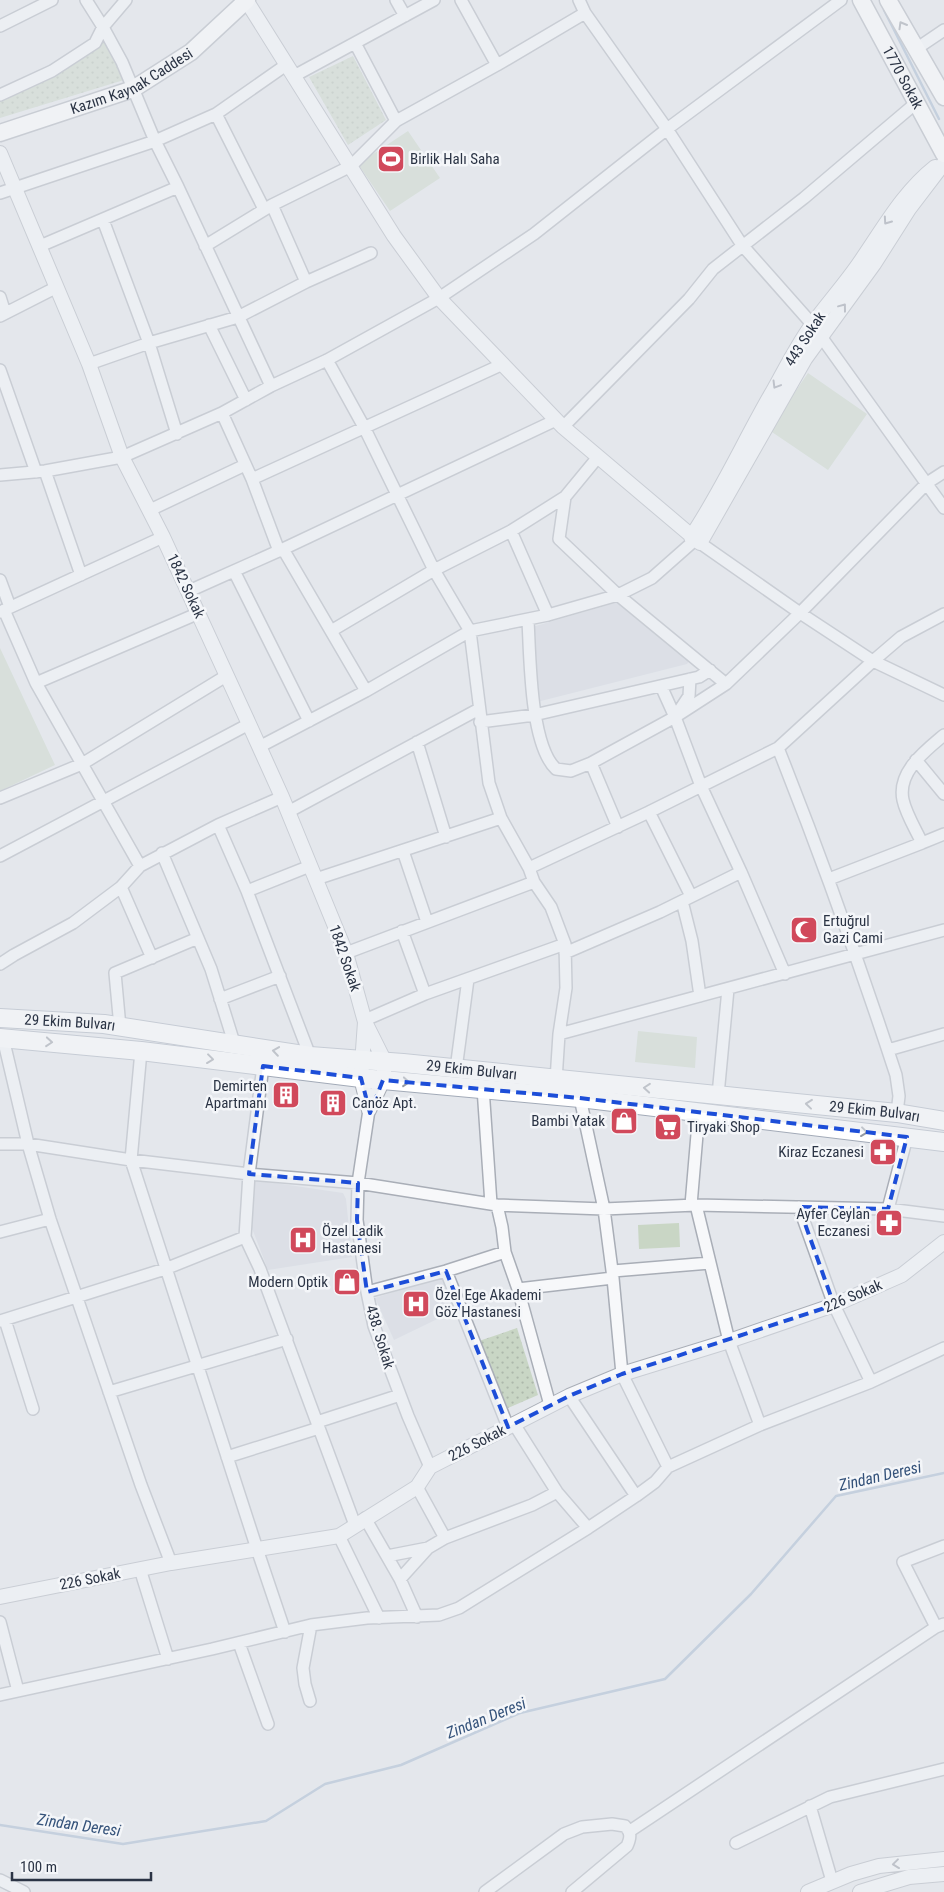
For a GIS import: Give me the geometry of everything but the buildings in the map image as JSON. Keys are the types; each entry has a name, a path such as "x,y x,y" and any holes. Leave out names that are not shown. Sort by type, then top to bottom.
{"main road":[{"name":"Kazım Kaynak Caddesi","path":"0,133 133,89 192,52 246,0"},
{"name":"1770 Sokak","path":"888,0 944,97"},
{"name":"1770 Sokak","path":"860,1 944,154"},
{"name":"29 Ekim Bulvarı","path":"0,1018 120,1027 310,1056 896,1113 944,1121"},
{"name":"29 Ekim Bulvarı","path":"2,1038 141,1051 361,1078 483,1088 699,1111 944,1142"}],"street":[{"path":"0,26 52,0"},
{"path":"86,0 122,62 155,141 271,386"},
{"path":"0,95 52,71 95,43 103,27 126,0"},
{"path":"246,0 394,236 439,298 560,423 696,540 800,613 873,661 944,695"},
{"path":"396,0 405,16"},
{"path":"0,193 155,141 216,114 290,71 355,43 434,0"},
{"path":"461,0 497,65"},
{"path":"578,0 585,13 667,129 742,245 812,324 944,508"},
{"path":"0,475 40,471 122,457 222,413 271,386 327,360 439,298 534,234 667,129 841,0"},
{"path":"205,246 268,207 351,166 396,121 585,13"},
{"path":"916,49 944,30"},
{"path":"355,43 396,121"},
{"path":"188,591 560,423 689,299 713,270 742,245 804,198 916,103"},
{"path":"216,114 268,207 306,282"},
{"name":"1842 Sokak","path":"0,153 89,364 122,457 163,537 282,797 346,952 365,1021"},
{"name":"443 Sokak","path":"696,540 772,392 812,324 858,266 904,198 920,180 944,162"},
{"name":"443 Sokak","path":"696,540 820,336 848,301 909,209 944,162"},
{"path":"40,246 178,187"},
{"path":"103,220 149,343 177,434"},
{"path":"89,364 149,343 238,317 306,282 371,253"},
{"path":"0,297 3,314 57,287"},
{"path":"209,325 246,400"},
{"path":"327,360 364,426 434,570 470,631 489,783 501,818 529,868 534,882 550,907 565,948 566,988 559,1034 556,1080"},
{"path":"252,480 364,426 503,364"},
{"path":"0,370 81,575"},
{"path":"222,413 281,550 366,691"},
{"path":"331,631 434,570 511,531 565,497 598,457"},
{"path":"150,510 246,465"},
{"path":"528,620 534,716 548,759 556,769 571,771 591,763 675,717 726,684 800,613 927,483 944,472"},
{"path":"565,497 559,539 618,595 726,684"},
{"path":"511,531 548,615"},
{"path":"5,610 163,537"},
{"path":"259,746 366,691 470,631 528,620 618,595 652,578 696,540"},
{"path":"234,571 309,720"},
{"path":"0,580 5,610 36,683 140,866"},
{"path":"36,683 199,614"},
{"path":"529,868 618,827 778,748 901,637 944,614"},
{"path":"480,722 534,716 699,677 710,670"},
{"path":"0,798 82,764 226,676"},
{"path":"675,717 689,696 690,679"},
{"path":"661,686 701,786 785,974"},
{"path":"288,812 479,709"},
{"path":"0,856 249,724"},
{"path":"922,843 903,802 902,788 916,760 944,734"},
{"path":"417,742 446,837"},
{"path":"778,748 829,879 888,1050 896,1075 899,1096 896,1113"},
{"path":"916,760 944,794"},
{"path":"591,763 618,827"},
{"path":"0,964 73,924 121,887 140,866 218,825 282,797"},
{"path":"649,812 686,899 700,996"},
{"path":"316,879 501,818"},
{"path":"218,825 247,891 310,1056"},
{"path":"829,879 944,834"},
{"path":"403,851 427,922"},
{"path":"162,853 211,969 235,1046"},
{"path":"247,891 310,866"},
{"path":"365,1021 425,994 565,948 686,899 741,872"},
{"path":"346,952 534,882"},
{"path":"121,887 152,958"},
{"path":"559,1034 944,930"},
{"path":"402,932 425,994"},
{"path":"120,1027 115,974 198,938"},
{"path":"220,999 280,976"},
{"path":"456,1069 468,979"},
{"path":"718,1095 728,989"},
{"path":"365,1021 361,1078 369,1110"},
{"path":"365,1021 385,1062 383,1080 369,1110"},
{"path":"888,1050 944,1034"},
{"path":"2,1038 28,1144 50,1219 141,1485 171,1563"},
{"path":"141,1051 131,1160 226,1457 285,1632"},
{"path":"263,1066 249,1174 245,1237 260,1268 318,1425 360,1521 387,1556 400,1579 417,1617"},
{"path":"483,1088 494,1205 502,1227 505,1252 518,1289 550,1405"},
{"path":"580,1098 604,1208 613,1274 622,1374 668,1467"},
{"name":"438. Sokak","path":"369,1110 358,1183 357,1220 367,1292 374,1326 430,1468"},
{"path":"699,1111 694,1205 729,1341 760,1425"},
{"path":"888,1209 906,1137"},
{"path":"0,1144 28,1144 131,1160 249,1174 358,1183 494,1205 604,1208 694,1205 888,1209 944,1216"},
{"path":"799,1208 834,1305 871,1382"},
{"path":"0,1232 50,1219"},
{"path":"33,1409 12,1342 2,1321 165,1269 245,1237"},
{"name":"226 Sokak","path":"0,1597 171,1563 339,1536 360,1521 417,1487 430,1468 550,1405 622,1374 729,1341 834,1305 902,1275 944,1242"},
{"path":"367,1292 446,1271 505,1252"},
{"path":"518,1289 613,1274 710,1263"},
{"path":"446,1271 511,1426 557,1492 588,1528"},
{"path":"109,1392 287,1339"},
{"path":"0,1346 12,1342"},
{"path":"0,1695 168,1659 311,1625 379,1618 439,1615 459,1608 636,1496 655,1482 668,1467 760,1425 871,1382 944,1348"},
{"path":"226,1457 400,1395"},
{"path":"569,1396 636,1496"},
{"path":"417,1487 445,1538"},
{"path":"400,1579 428,1548 445,1538 532,1505 557,1492"},
{"path":"339,1536 379,1618"},
{"path":"630,1831 940,1625 903,1562 944,1546"},
{"path":"387,1556 428,1548"},
{"path":"140,1569 168,1659"},
{"path":"0,1622 18,1691"},
{"path":"310,1701 303,1668 311,1625"},
{"path":"238,1643 268,1724"},
{"path":"736,1843 830,1797 944,1769"},
{"path":"810,1806 832,1881"},
{"path":"485,1892 564,1834 582,1826 612,1824 625,1826 630,1831 630,1839 627,1846 572,1892"},
{"path":"808,1892 850,1874 879,1866 944,1859"},
{"path":"860,1892 910,1877 944,1874"},
{"path":"0,1880 24,1892"}],"highlighted area":[{"path":"263,1066 361,1078 370,1113 383,1080 580,1098 907,1137 888,1209 799,1207 834,1305 622,1374 569,1396 508,1427 446,1271 367,1292 357,1220 358,1183 249,1174"}],"shaded area":[{"path":"619,602 690,660 687,664 537,702 532,627"},
{"name":"Özel Ladik Hastanesi","path":"255,1180 343,1193 346,1199 352,1257 268,1270 250,1223"},
{"name":"Özel Ege Akademi Göz Hastanesi","path":"443,1276 456,1310 394,1340 375,1298"}],"green space":[{"path":"104,38 124,80 0,118 0,99"},
{"path":"353,56 386,120 348,145 309,77"},
{"path":"408,131 440,178 390,211 358,164"},
{"path":"808,373 867,414 828,470 769,430"},
{"path":"0,648 55,765 0,791"},
{"path":"638,1031 697,1037 695,1068 635,1062"},
{"path":"679,1223 680,1247 639,1249 638,1225"},
{"path":"517,1328 538,1395 508,1408 479,1341"}],"waterway":[{"path":"884,10 939,119"},
{"name":"Zindan Deresi","path":"0,1825 123,1844 266,1821 325,1784 401,1765 520,1713 665,1679 751,1594 836,1496 944,1473"}],"place":[{"name":"Birlik Halı Saha","path":"391,159"},
{"name":"Ertuğrul Gazi Cami","path":"804,930"},
{"name":"Demirten Apartmanı","path":"286,1095"},
{"name":"Canöz Apt.","path":"333,1103"},
{"name":"Bambi Yatak","path":"624,1121"},
{"name":"Tiryaki Shop","path":"668,1127"},
{"name":"Kiraz Eczanesi","path":"883,1152"},
{"name":"Ayfer Ceylan Eczanesi","path":"889,1223"},
{"name":"Özel Ladik Hastanesi","path":"303,1240"},
{"name":"Modern Optik","path":"347,1282"},
{"name":"Özel Ege Akademi Göz Hastanesi","path":"416,1304"}]}
